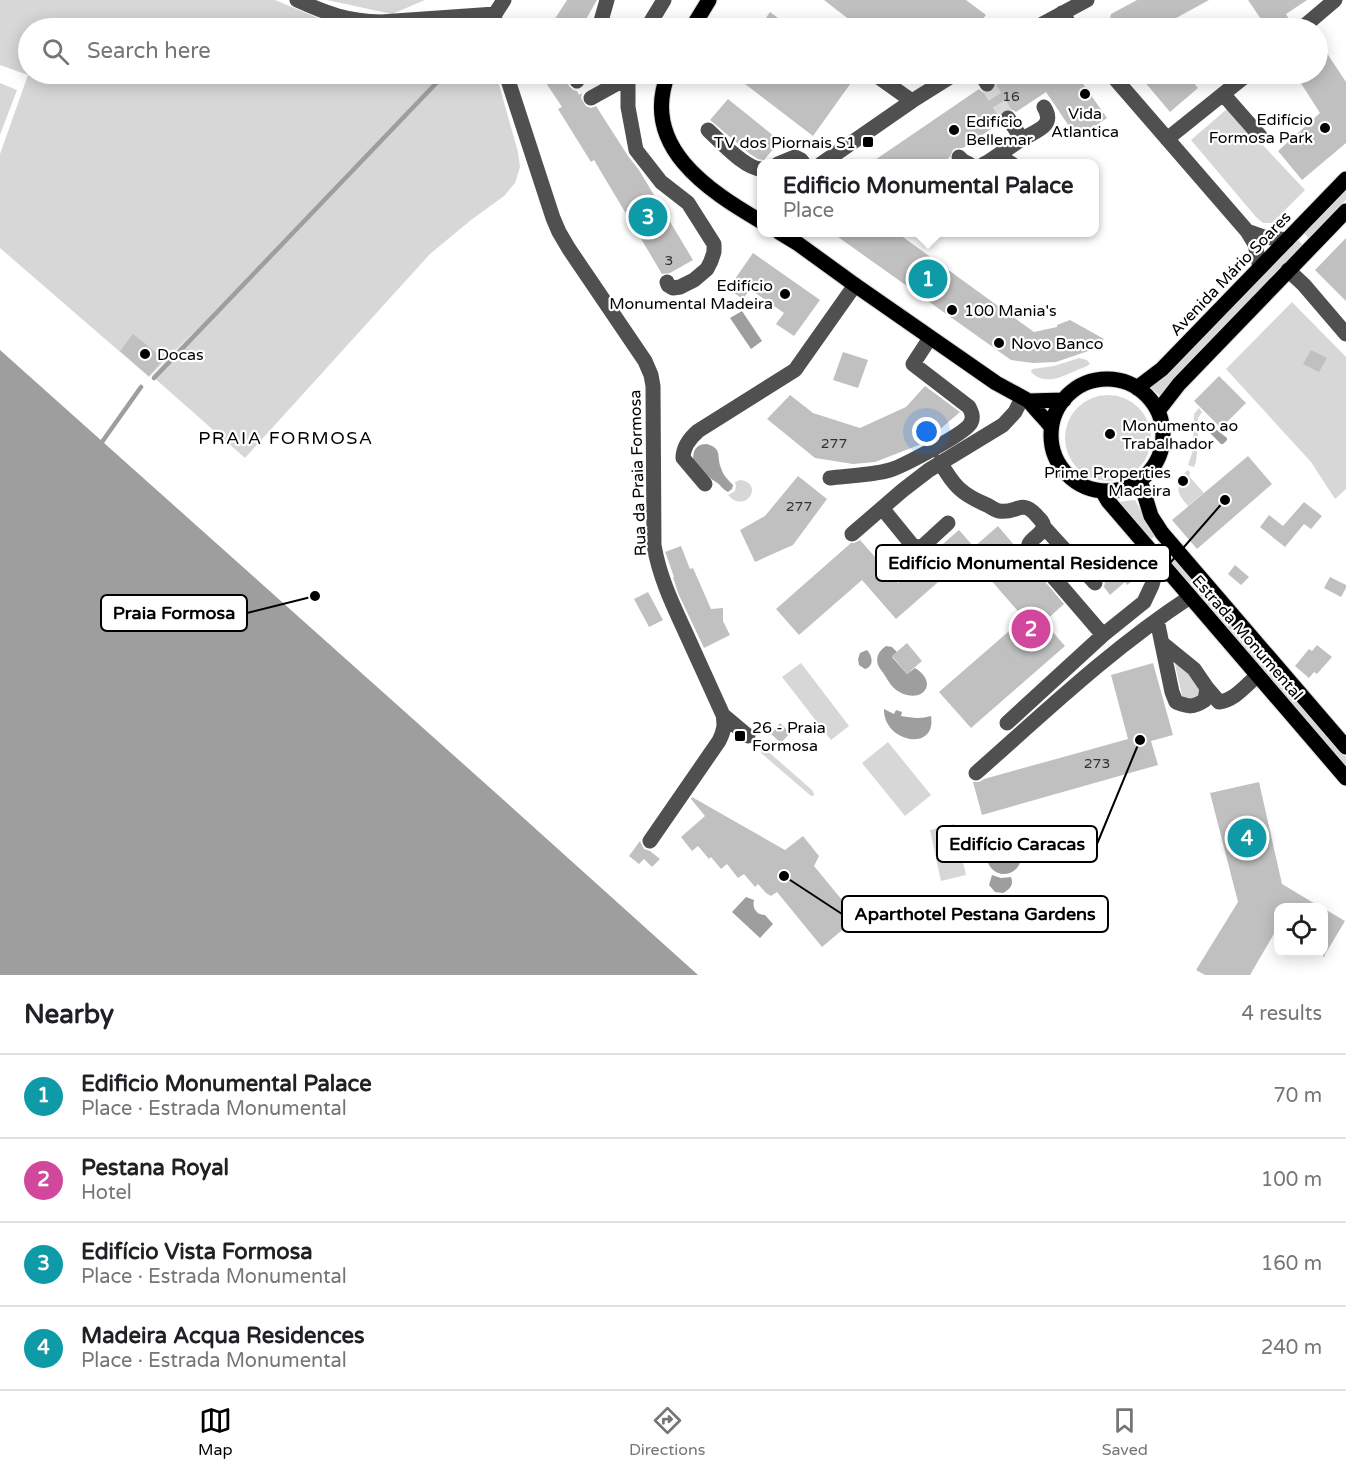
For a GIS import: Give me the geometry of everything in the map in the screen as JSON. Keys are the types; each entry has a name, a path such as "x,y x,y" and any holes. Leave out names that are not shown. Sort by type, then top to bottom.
{"main road":[{"path":"698,18 710,0"},
{"path":"663,84 661,109 663,126 672,148 681,161 695,176 757,215"},
{"name":"Avenida Mário Soares","path":"1137,388 1162,369 1346,179"},
{"path":"1158,411 1179,384 1346,211"},
{"path":"787,237 930,338 1025,400 1051,427"},
{"path":"1122,381 1137,388 1146,395 1158,411 1163,439 1156,462 1140,480 1128,487 1115,490 1102,491 1074,480 1063,470 1055,457 1051,442 1051,427 1056,412 1064,400 1076,389 1090,382 1122,381"},
{"path":"1025,400 1064,400"},
{"name":"Estrada Monumental","path":"1140,480 1151,516 1162,533 1346,747"},
{"name":"Estrada Monumental","path":"1102,491 1159,561 1346,778"}],"street":[{"path":"297,0 342,18"},
{"path":"495,18 504,0"},
{"path":"602,18 607,0"},
{"path":"653,18 664,0"},
{"path":"1054,18 1087,0"},
{"path":"1314,18 1335,0"},
{"path":"1062,14 1065,18"},
{"name":"Rua da Praia Formosa","path":"509,84 559,232 645,361 651,375 654,409 656,559 672,604 723,715"},
{"path":"591,98 615,84"},
{"path":"628,84 628,107 636,150 661,182 688,203 714,244 711,261 694,280 672,288 667,282"},
{"path":"889,84 912,100"},
{"path":"828,159 938,84"},
{"path":"1120,84 1247,231 1255,244 1260,268"},
{"path":"1167,139 1236,84"},
{"path":"1223,94 1260,136"},
{"path":"992,159 1046,126 1048,119 1044,107"},
{"path":"1008,117 1022,139"},
{"path":"708,130 742,161 757,170"},
{"path":"998,155 1004,159"},
{"path":"1247,231 1264,237 1287,240"},
{"path":"1288,270 1346,334"},
{"path":"705,484 683,458 683,451 691,436 795,370 855,285"},
{"path":"830,478 888,471 962,432 971,423 973,418 969,407 913,364 930,338"},
{"path":"852,534 940,462 1003,425 1025,400"},
{"path":"940,462 950,480 968,497 999,511 1011,511 1022,507 1031,509 1043,522 1044,527 1095,583"},
{"path":"882,508 913,546 923,546 948,523"},
{"path":"1044,527 1042,532 1032,539 1029,544 1030,550 1103,635"},
{"path":"1007,723 1103,635 1144,602 1159,561"},
{"path":"975,773 1088,674 1190,597"},
{"path":"1157,620 1176,702 1196,706 1205,700 1208,688"},
{"path":"1162,643 1194,669 1219,702 1234,696 1257,676"},
{"path":"723,715 748,736"},
{"path":"650,841 720,741 724,731 723,715"}],"shaded area":[{"path":"0,0 275,0 318,18 18,18 18,71 0,65"},
{"path":"327,0 425,0 392,14"},
{"path":"0,83 17,90 0,135"},
{"path":"25,84 499,84 520,167 515,183 504,196 430,254 245,458 152,376 198,327 149,377 0,248 0,154"},
{"path":"1228,108 1305,190 1272,223 1263,223 1256,217 1191,140"},
{"path":"1346,190 1346,200 1309,238 1304,233"},
{"path":"1298,240 1303,245 1173,379 1161,397 1150,387 1165,377"},
{"path":"1292,302 1346,357 1346,489 1335,499 1311,462 1226,369"},
{"path":"742,311 762,341 751,349 730,318"},
{"path":"0,350 507,803 698,975 0,975"},
{"path":"1079,358 1087,360 1090,364 1054,379 1042,379 1031,372 1032,369 1054,366"},
{"path":"1108,395 1132,402 1144,414 1151,438 1144,462 1132,474 1108,481 1084,474 1072,462 1065,438 1072,414 1084,402"},
{"path":"1199,408 1202,412 1198,418 1198,444 1194,467 1188,465 1193,450 1194,414"},
{"path":"1213,427 1227,438 1223,444 1209,432"},
{"path":"707,444 717,451 722,471 733,485 728,492 706,475 693,460 696,448"},
{"path":"1187,470 1190,472 1189,476 1204,493 1188,506 1178,489"},
{"path":"740,480 747,482 752,491 746,500 741,502 728,495 735,491 735,482"},
{"path":"1135,500 1156,535 1150,540 1117,502"},
{"path":"1160,541 1346,757 1346,768 1155,546"},
{"path":"886,646 892,647 897,652 892,657 907,674 915,668 923,675 927,687 924,692 912,696 904,694 891,685 877,660 880,651"},
{"path":"867,650 872,661 865,669 859,665 858,659 860,653"},
{"path":"1173,656 1203,687 1202,700 1183,699"},
{"path":"801,663 849,726 831,740 782,677"},
{"path":"884,709 894,714 896,710 902,712 901,716 905,717 931,716 931,728 919,739 909,739 892,729 886,720"},
{"path":"888,742 931,795 905,816 862,763"},
{"path":"763,747 812,790 813,796 761,753 760,748"},
{"path":"954,824 966,875 941,881 930,830"},
{"path":"1004,840 1016,845 1021,857 1016,869 1004,874 992,869 987,857 992,845"},
{"path":"992,875 1001,878 1011,877 1011,886 1003,893 995,892 989,885"},
{"path":"746,897 754,900 756,911 765,915 773,924 760,938 732,912"}],"building":[{"path":"567,0 597,0 587,18 555,18"},
{"path":"824,0 966,0 986,15 983,18 847,18"},
{"path":"1137,0 1209,0 1176,18 1110,18 1111,14"},
{"path":"1248,0 1307,0 1286,14 1288,18 1260,18"},
{"path":"770,12 778,18 766,18"},
{"name":"Edifício Formosa Park","path":"1328,55 1346,82 1346,143 1302,180 1278,151 1320,113 1301,84 1328,84"},
{"path":"547,84 568,84 579,95 582,93 581,98 586,106 591,108 596,106 639,170 693,260 670,273 662,274 594,160 591,162 558,109 562,107"},
{"path":"745,84 850,84 813,136"},
{"path":"997,84 1083,84 1107,118 1077,138 1046,92 1016,112 1008,108 1002,110 998,118 1000,123 963,148 953,150 947,159 876,159 979,89 987,94 992,92"},
{"path":"1146,84 1195,84 1198,88 1170,112"},
{"path":"728,99 780,141 765,159 758,159 710,120"},
{"path":"838,237 903,237 1034,332 1057,327 1070,320 1104,339 1097,343 1097,348 1056,362 1033,363 1011,360"},
{"path":"1346,238 1346,301 1315,270"},
{"name":"Edifício Monumental Madeira","path":"753,253 820,300 794,336 776,324 784,313 750,289 743,299 728,289"},
{"path":"133,334 164,359 149,376 120,351"},
{"path":"1311,350 1327,358 1319,372 1303,364"},
{"path":"843,352 868,360 858,388 833,380"},
{"path":"1219,376 1246,403 1221,428 1194,401"},
{"path":"925,386 960,412 924,443 875,462 853,464 815,458 767,419 790,395 813,413 860,428 906,407"},
{"path":"1248,456 1272,484 1197,549 1172,520"},
{"path":"798,476 827,499 793,545 755,562 740,530 765,516"},
{"path":"1304,502 1322,516 1311,529 1304,524 1285,547 1260,527 1269,515 1283,526"},
{"path":"998,526 1064,604 1044,622 1065,646 971,728 939,692 1024,618 969,555 896,619 862,580 799,635 776,609 851,543 860,540 898,583 959,530 974,547"},
{"path":"681,546 711,609 723,608 723,621 730,635 704,648 678,593 665,552"},
{"path":"1122,561 1136,578 1127,585 1125,582 1110,595 1104,587 1103,577"},
{"path":"1235,565 1249,577 1241,585 1228,574"},
{"path":"1330,577 1346,585 1341,597 1324,588"},
{"path":"648,592 663,620 649,627 634,599"},
{"path":"907,643 922,661 907,674 892,656"},
{"path":"1317,645 1332,657 1317,674 1314,672 1309,678 1295,666 1309,649 1312,651"},
{"path":"1153,663 1173,735 1151,741 1158,765 982,815 973,782 1128,739 1111,675"},
{"path":"780,723 790,733 781,743 771,734"},
{"path":"1259,782 1282,884 1314,903 1274,903 1274,934 1250,975 1205,975 1196,970 1238,902 1210,793"},
{"path":"692,797 785,850 803,836 819,856 814,866 861,923 852,931 847,926 822,947 777,892 771,896 758,884 755,887 744,874 738,878 727,864 721,869 698,846 692,851 681,837 705,816 691,799"},
{"path":"640,841 644,849 660,859 652,867 644,859 639,864 629,856"},
{"path":"1328,911 1345,921 1328,950"}],"waterway":[{"path":"154,378 435,84"},
{"path":"102,442 141,387"}],"tunnel":[{"path":"987,84 1008,118"}],"place":[{"name":"Vida Atlantica","path":"1085,94"},
{"name":"Edifício Formosa Park","path":"1325,128"},
{"name":"Edifício Bellemar","path":"954,130"},
{"name":"TV dos Piornais S1","path":"868,142"},
{"name":"Edifício Vista Formosa","path":"648,217"},
{"name":"Edificio Monumental Palace","path":"928,279"},
{"name":"Edifício Monumental Madeira","path":"785,294"},
{"name":"100 Mania's","path":"952,310"},
{"name":"Novo Banco","path":"999,343"},
{"name":"Docas","path":"145,354"},
{"name":"Monumento ao Trabalhador","path":"1110,434"},
{"name":"Prime Properties Madeira","path":"1183,481"},
{"name":"Edifício Monumental Residence","path":"1225,500"},
{"name":"Praia Formosa","path":"315,596"},
{"name":"Pestana Royal","path":"1031,629"},
{"name":"26 - Praia Formosa","path":"740,736"},
{"name":"Edifício Caracas","path":"1140,740"},
{"name":"Madeira Acqua Residences","path":"1247,838"},
{"name":"Aparthotel Pestana Gardens","path":"784,876"}],"district":[{"name":"PRAIA FORMOSA","path":"286,438"}]}
